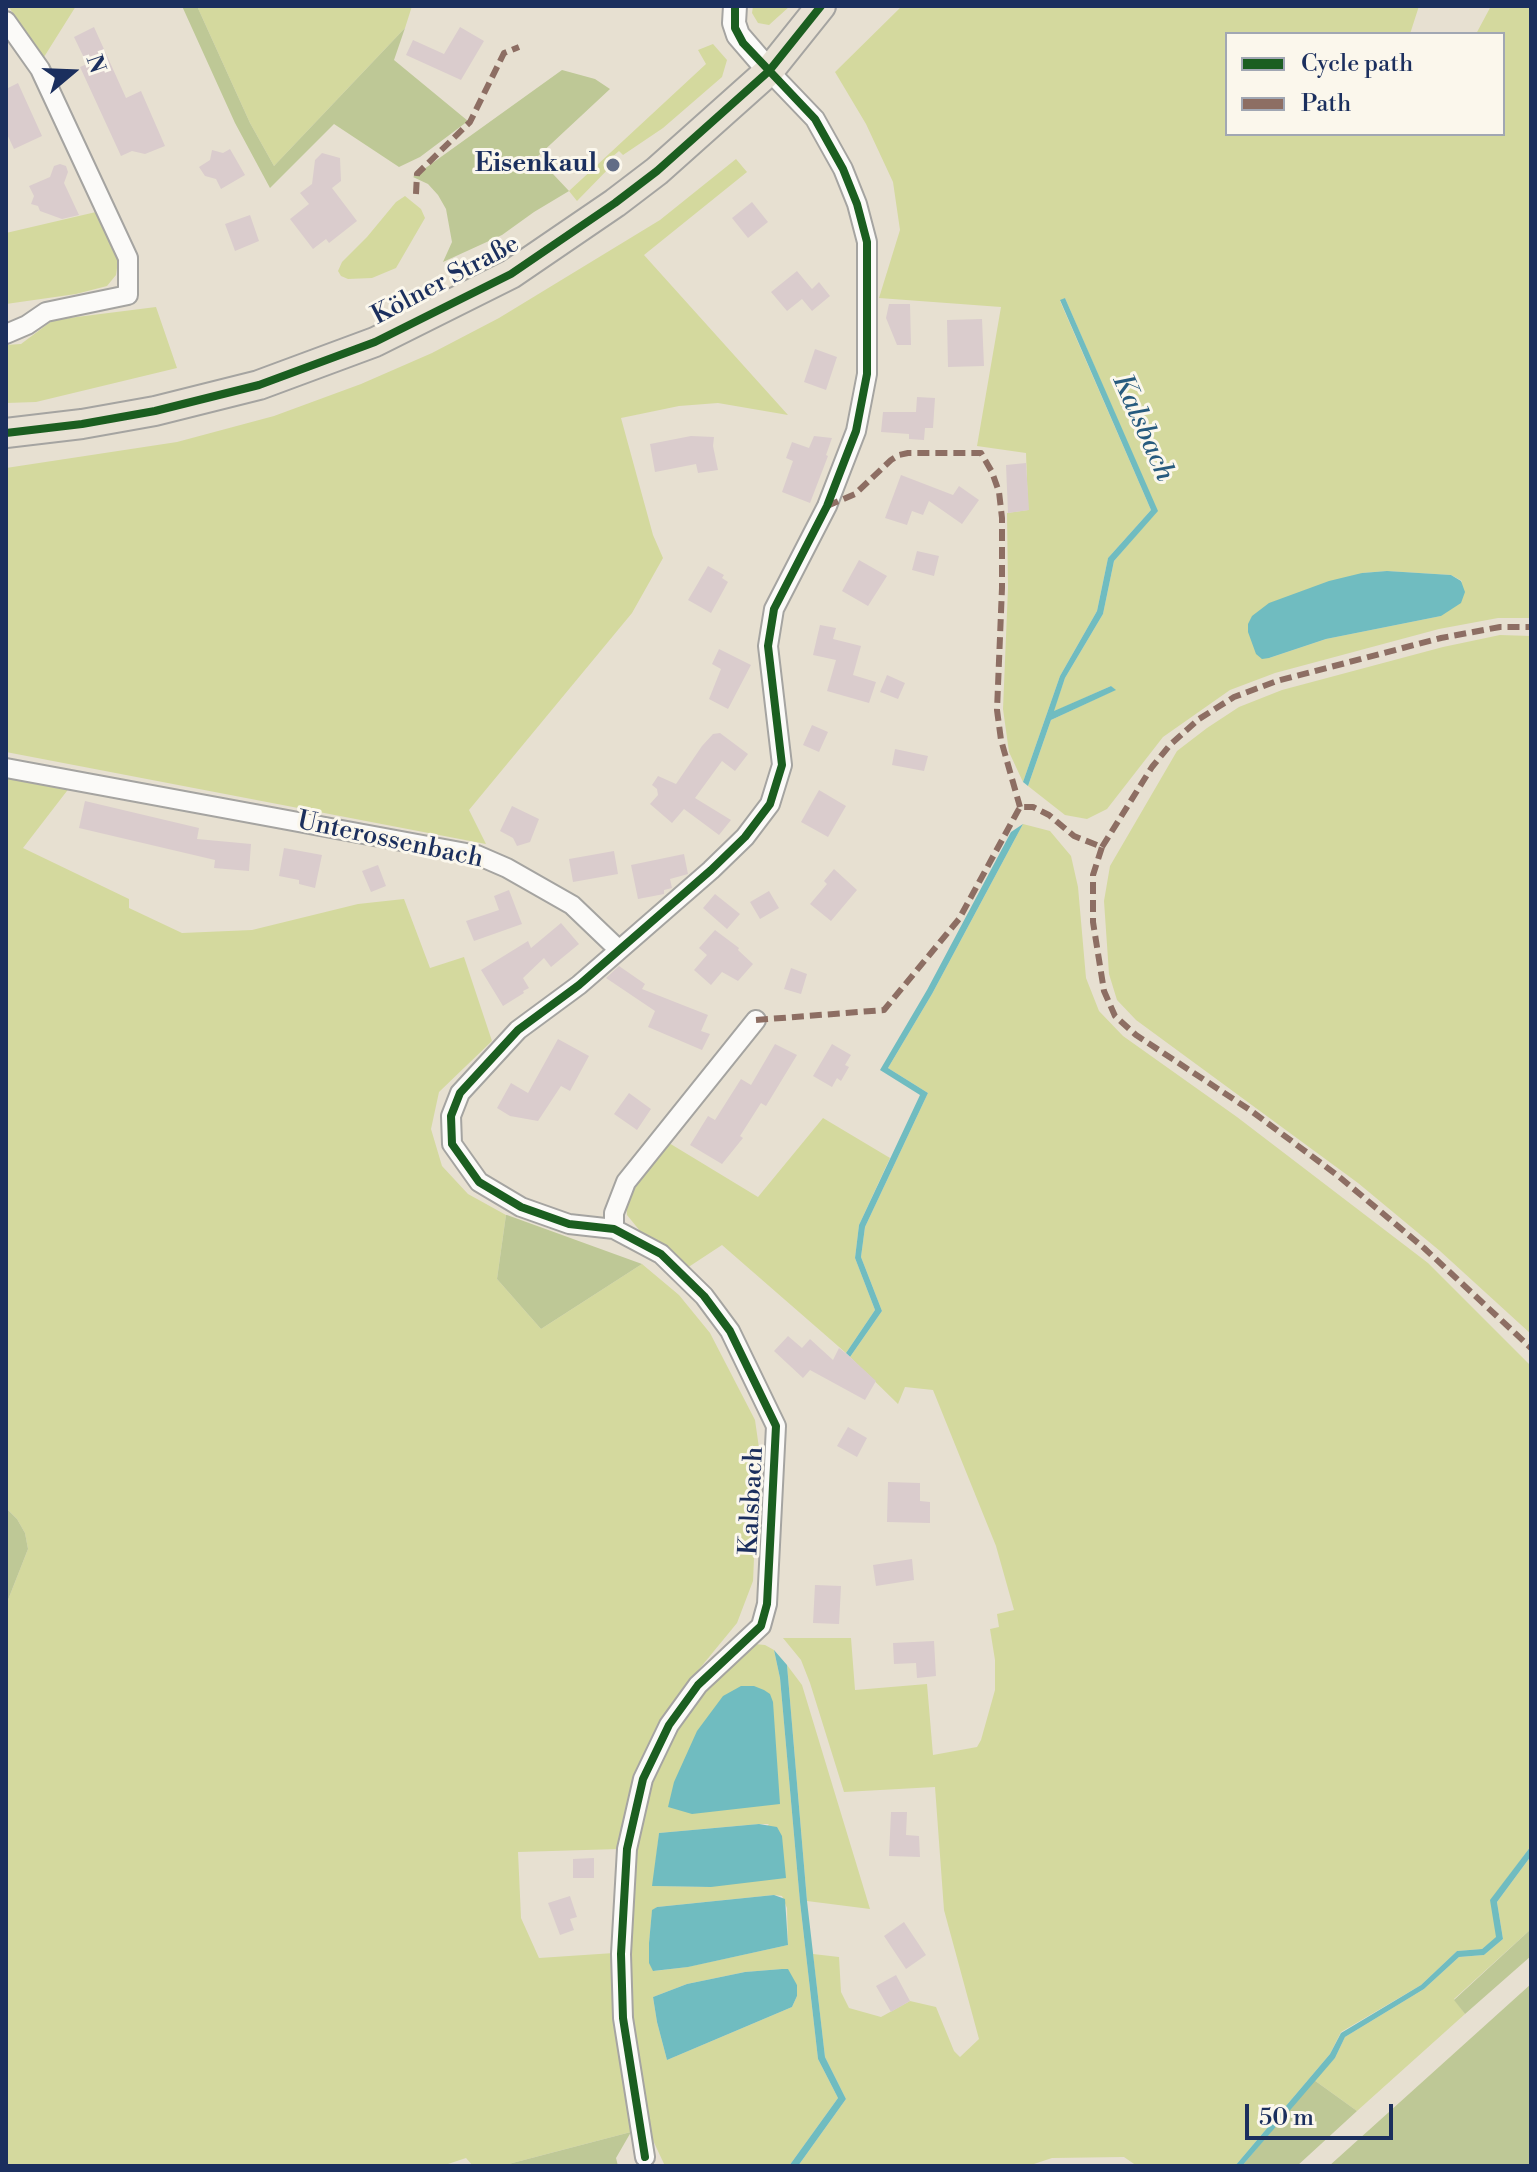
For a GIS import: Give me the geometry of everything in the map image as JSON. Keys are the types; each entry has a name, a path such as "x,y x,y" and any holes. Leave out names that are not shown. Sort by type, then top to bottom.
{"main road":[{"name":"Kölner Straße","path":"6,433 155,411 259,385 375,342 511,274 657,171 769,71 821,6"}],"street":[{"path":"618,949 711,870 745,837 770,804 782,765 768,646 774,609 827,506 850,450 863,403 867,374 867,242 857,204 843,169 815,119 738,35 733,17 735,6"},
{"path":"6,21 40,69 128,258 128,295 46,312 6,334"},
{"name":"Unterossenbach","path":"6,768 477,855 507,868 572,905 618,949"},
{"name":"Kalsbach","path":"618,949 579,985 518,1030 460,1093 451,1116 452,1144 479,1182 521,1207 569,1224 614,1229 661,1254 704,1296 730,1331 776,1426 767,1604 761,1626 698,1685 669,1725 643,1779 627,1849 621,1954 623,2018 645,2157"},
{"path":"614,1229 614,1213 626,1182 756,1020"}],"green space":[{"path":"8,6 76,6 44,57"},
{"path":"182,6 197,6 250,123 274,166 405,28 394,60 468,121 420,157 399,167 334,124 270,188 235,123"},
{"path":"197,6 412,6 405,28 274,166 250,123"},
{"path":"753,6 790,6 769,25 758,23 752,13"},
{"path":"902,6 1419,6 1411,32 1225,32 1225,136 1505,136 1505,32 1477,32 1491,6 1531,6 1531,618 1498,618 1439,629 1275,673 1230,690 1163,737 1107,809 1087,819 1065,815 1028,786 1051,720 1115,690 1111,686 1053,712 1065,678 1103,614 1114,561 1157,511 1065,298 1060,301 1151,510 1108,558 1097,611 1060,676 1023,782 1009,752 1003,709 1008,588 1007,513 1028,510 1026,453 977,446 1001,307 879,298 900,230 893,182 866,124 835,72","holes":["1387,571 1451,575 1462,581 1441,616 1326,639 1269,658 1362,573"]},
{"path":"713,44 727,60 722,77 663,128 623,155 619,151 612,157 615,162 577,201 569,191 706,64 698,50"},
{"path":"562,70 595,79 610,89 537,157 569,191 502,235 443,262 452,242 446,209 428,184 413,177"},
{"path":"736,159 747,172 644,255 788,415 718,403 679,406 621,418 653,535 663,558 632,613 469,810 486,844 6,752 6,468 177,442 274,416 361,384 432,353 499,318 660,220"},
{"path":"405,196 421,209 425,218 396,268 372,278 348,279 341,276 338,271 342,262"},
{"path":"96,212 118,261 116,275 107,286 76,294 6,304 6,233"},
{"path":"156,307 177,368 36,402 6,403 6,345 21,344 53,320"},
{"path":"1500,635 1531,636 1531,1334 1440,1251 1358,1183 1136,1020 1117,1000 1109,974 1104,901 1110,866 1177,751 1207,728 1239,707 1282,690"},
{"path":"6,775 70,787 23,848 129,899 129,908 182,933 252,930 358,904 404,899 430,968 464,957 492,1041 439,1092 431,1129 442,1166 468,1194 506,1215 497,1279 541,1329 642,1264 679,1295 710,1333 755,1420 759,1448 753,1581 737,1623 691,1679 619,1849 518,1852 521,1918 539,1958 614,1953 615,2019 631,2132 501,2166 473,2166 466,2158 442,2166 6,2166 6,1605 28,1549 25,1533 6,1508"},
{"path":"1023,824 1050,831 1071,856 1078,887 1086,978 1099,1011 1123,1036 1237,1117 1428,1263 1531,1366 1531,1846 1491,1900 1497,1937 1482,1949 1457,1951 1421,1985 1341,2032 1330,2054 1235,2166 1137,2166 1124,2157 1052,2158 1028,2166 798,2166 846,2099 825,2057 813,1954 839,1957 841,1992 849,2008 881,2017 910,2001 936,2007 954,2051 960,2057 979,2039 944,1910 935,1787 844,1792 801,1660 783,1638 851,1638 855,1690 927,1684 933,1755 977,1747 981,1740 995,1690 995,1660 990,1629 999,1627 997,1614 1014,1610 996,1546 933,1390 905,1387 898,1404 850,1357 882,1311 861,1257 865,1227 928,1093 888,1068 932,994"},
{"path":"823,1118 890,1158 859,1225 855,1258 875,1310 846,1353 722,1245 687,1268 664,1246 640,1231 627,1215 626,1200 634,1185 669,1143 758,1197"},
{"path":"506,1215 642,1264 541,1329 497,1279"},
{"path":"6,1508 25,1533 28,1549 6,1605"},
{"path":"755,1644 774,1650 780,1678 818,2059 838,2098 789,2166 665,2166 650,2134 630,2017 629,1955 636,1850 651,1782 676,1729 705,1690","holes":["769,1824 711,1887 653,1886 659,1833","782,1896 787,1908 788,1945 654,1971 649,1943 652,1911 657,1907","782,1969 797,1985 797,1996 792,2007 667,2060 653,1997 687,1984 745,1972"]},
{"path":"787,1665 802,1685 870,1909 807,1901"},
{"path":"1531,1856 1531,1929 1454,1999 1465,2014 1357,2111 1314,2080 1335,2058 1345,2037 1424,1989 1459,1957 1484,1955 1503,1939 1497,1902"},
{"path":"1531,1929 1531,1956 1465,2014 1454,2000"},
{"path":"1531,1984 1531,2166 1329,2166 1369,2130"},
{"path":"1314,2080 1357,2111 1297,2166 1242,2166"},
{"path":"631,2132 616,2158 618,2166 501,2166"}],"water":[{"path":"1065,298 1158,511 1114,561 1103,614 1065,678 1054,711 1111,686 1116,690 1051,720 1028,786 1023,782 1060,676 1097,611 1108,558 1151,510 1060,300"},
{"path":"1387,571 1451,575 1461,581 1465,592 1461,603 1441,616 1326,639 1269,658 1262,659 1256,654 1248,624 1252,616 1269,603 1329,581"},
{"path":"1023,824 932,994 888,1068 928,1093 865,1227 861,1257 882,1311 850,1357 846,1353 875,1310 855,1258 859,1225 920,1095 880,1070 927,990 1011,832"},
{"path":"774,1650 787,1665 807,1901 825,2057 846,2099 798,2166 789,2166 838,2098 818,2059 780,1678"},
{"path":"741,1686 764,1690 773,1702 780,1804 692,1814 668,1807 674,1782 697,1731 723,1696"},
{"path":"759,1824 777,1827 782,1836 786,1878 711,1887 652,1886 659,1833"},
{"path":"1531,1846 1531,1856 1497,1902 1503,1939 1484,1955 1459,1957 1424,1989 1345,2037 1335,2058 1242,2166 1235,2166 1330,2054 1341,2033 1421,1985 1457,1951 1482,1949 1496,1937 1490,1900"},
{"path":"774,1895 785,1899 788,1945 688,1967 653,1971 649,1963 652,1910"},
{"path":"788,1969 797,1985 797,1996 792,2007 667,2060 653,1997 687,1984 745,1972"}],"building":[{"path":"94,27 126,98 141,91 165,146 145,154 132,151 121,156 80,67 87,64 74,37"},
{"path":"460,27 484,41 461,80 406,55 413,40 444,54"},
{"path":"18,83 42,136 14,149 6,132 6,89"},
{"path":"230,149 245,175 221,189 216,179 205,176 199,167 210,160 212,150 223,153"},
{"path":"322,153 340,158 341,181 332,188 357,221 329,243 326,239 313,249 290,219 309,204 300,193 312,184 315,160"},
{"path":"54,166 66,166 68,172 64,183 79,215 62,219 31,204 34,196 29,186 50,177"},
{"path":"752,202 768,222 748,238 732,218"},
{"path":"250,215 259,241 235,251 225,224"},
{"path":"797,271 812,289 819,282 830,296 812,311 802,299 787,311 771,292"},
{"path":"889,304 910,304 911,345 897,345 886,318"},
{"path":"982,319 984,366 948,367 947,320"},
{"path":"815,349 837,357 826,390 804,382"},
{"path":"917,397 935,398 933,428 925,428 924,440 909,439 909,434 881,432 883,412 916,412"},
{"path":"691,436 714,437 718,470 698,473 696,464 655,472 650,444"},
{"path":"814,436 832,438 810,503 782,492 793,461 786,458 792,442 809,448"},
{"path":"1026,463 1029,510 1008,513 1006,465"},
{"path":"901,475 953,495 959,486 979,500 962,524 929,501 923,515 912,511 907,525 885,518"},
{"path":"917,551 939,556 934,576 912,570"},
{"path":"859,560 887,576 868,606 842,591"},
{"path":"708,566 724,575 722,578 728,582 711,613 688,600"},
{"path":"820,625 836,628 833,639 861,646 853,675 876,682 869,703 827,691 836,660 813,655"},
{"path":"719,649 751,665 728,709 709,699 721,669 712,664"},
{"path":"887,675 905,683 898,699 880,692"},
{"path":"812,725 828,732 819,752 803,745"},
{"path":"720,733 748,754 735,771 722,761 695,798 731,820 719,835 684,809 672,823 650,804 658,795 652,785 658,776 676,784 702,746 713,734"},
{"path":"895,749 928,756 924,771 892,765"},
{"path":"819,790 846,806 828,837 801,822"},
{"path":"85,801 199,828 197,839 251,844 249,871 214,868 215,860 79,828"},
{"path":"512,806 539,819 530,842 517,846 513,838 500,831"},
{"path":"284,848 322,855 315,888 299,884 299,880 279,876"},
{"path":"614,851 618,874 573,882 569,859"},
{"path":"684,854 688,874 670,879 672,888 664,890 664,894 638,899 631,865"},
{"path":"378,865 386,886 371,892 362,871"},
{"path":"834,869 857,890 831,921 810,904 827,884 824,881"},
{"path":"509,890 522,924 474,941 466,921 499,910 494,896"},
{"path":"769,891 779,908 760,919 750,902"},
{"path":"715,894 740,914 727,929 703,908"},
{"path":"561,923 579,944 551,967 544,958 523,978 529,988 503,1006 481,970 528,941 531,948"},
{"path":"715,930 739,948 753,964 738,981 722,972 711,985 694,970 707,955 699,948"},
{"path":"619,966 645,984 642,989 708,1015 701,1031 710,1034 702,1050 648,1027 655,1011 606,978"},
{"path":"791,968 807,974 801,994 784,989"},
{"path":"558,1039 589,1056 570,1091 561,1086 538,1121 510,1116 497,1108 511,1083 528,1093"},
{"path":"775,1044 797,1055 766,1106 761,1103 740,1136 743,1138 722,1164 690,1145 708,1116 715,1120 741,1079 751,1085"},
{"path":"832,1044 851,1055 845,1065 849,1067 841,1081 837,1078 832,1087 813,1076"},
{"path":"629,1093 651,1109 637,1130 614,1114"},
{"path":"788,1336 802,1348 810,1339 833,1360 839,1348 848,1355 876,1381 865,1400 810,1370 803,1378 774,1351"},
{"path":"848,1427 867,1438 857,1457 837,1446"},
{"path":"888,1482 920,1483 920,1501 930,1502 930,1523 887,1522"},
{"path":"912,1559 914,1580 876,1586 873,1565"},
{"path":"815,1585 841,1586 839,1624 813,1623"},
{"path":"934,1641 936,1676 917,1678 916,1663 894,1664 893,1643"},
{"path":"891,1812 907,1812 906,1835 919,1836 920,1857 889,1856"},
{"path":"594,1858 594,1878 573,1878 573,1859"},
{"path":"570,1896 577,1917 570,1919 574,1930 560,1935 548,1903"},
{"path":"904,1922 926,1955 906,1969 884,1936"},
{"path":"896,1975 910,2001 891,2012 876,1986"}],"marked path":[{"path":"416,194 417,174 470,122 504,53 519,47"},
{"path":"827,506 855,494 899,455 981,453 999,492 1002,518 997,710 1001,740 1020,807"},
{"path":"1102,847 1152,767 1170,745 1199,719 1234,697 1277,681 1441,638 1500,627 1531,627"},
{"path":"756,1020 884,1010 959,919 1020,807 1033,807 1049,815 1074,836 1102,847 1093,875 1093,922 1104,991 1115,1016 1136,1035 1250,1110 1337,1175 1424,1248 1531,1348"}],"cycle path":[{"path":"645,2157 623,2018 621,1954 627,1849 643,1779 669,1725 698,1685 761,1626 767,1604 776,1426 730,1331 704,1296 661,1254 614,1229 569,1224 521,1207 479,1182 452,1144 451,1116 460,1093 518,1030 579,985 745,837 770,804 782,765 768,646 774,609 827,506 856,431 867,374 867,242 843,169 815,119 743,43 735,28 735,6"},
{"path":"6,433 155,411 259,385 375,342 511,274 657,171 769,71 821,6"}],"place":[{"name":"Eisenkaul","path":"613,165"}]}
